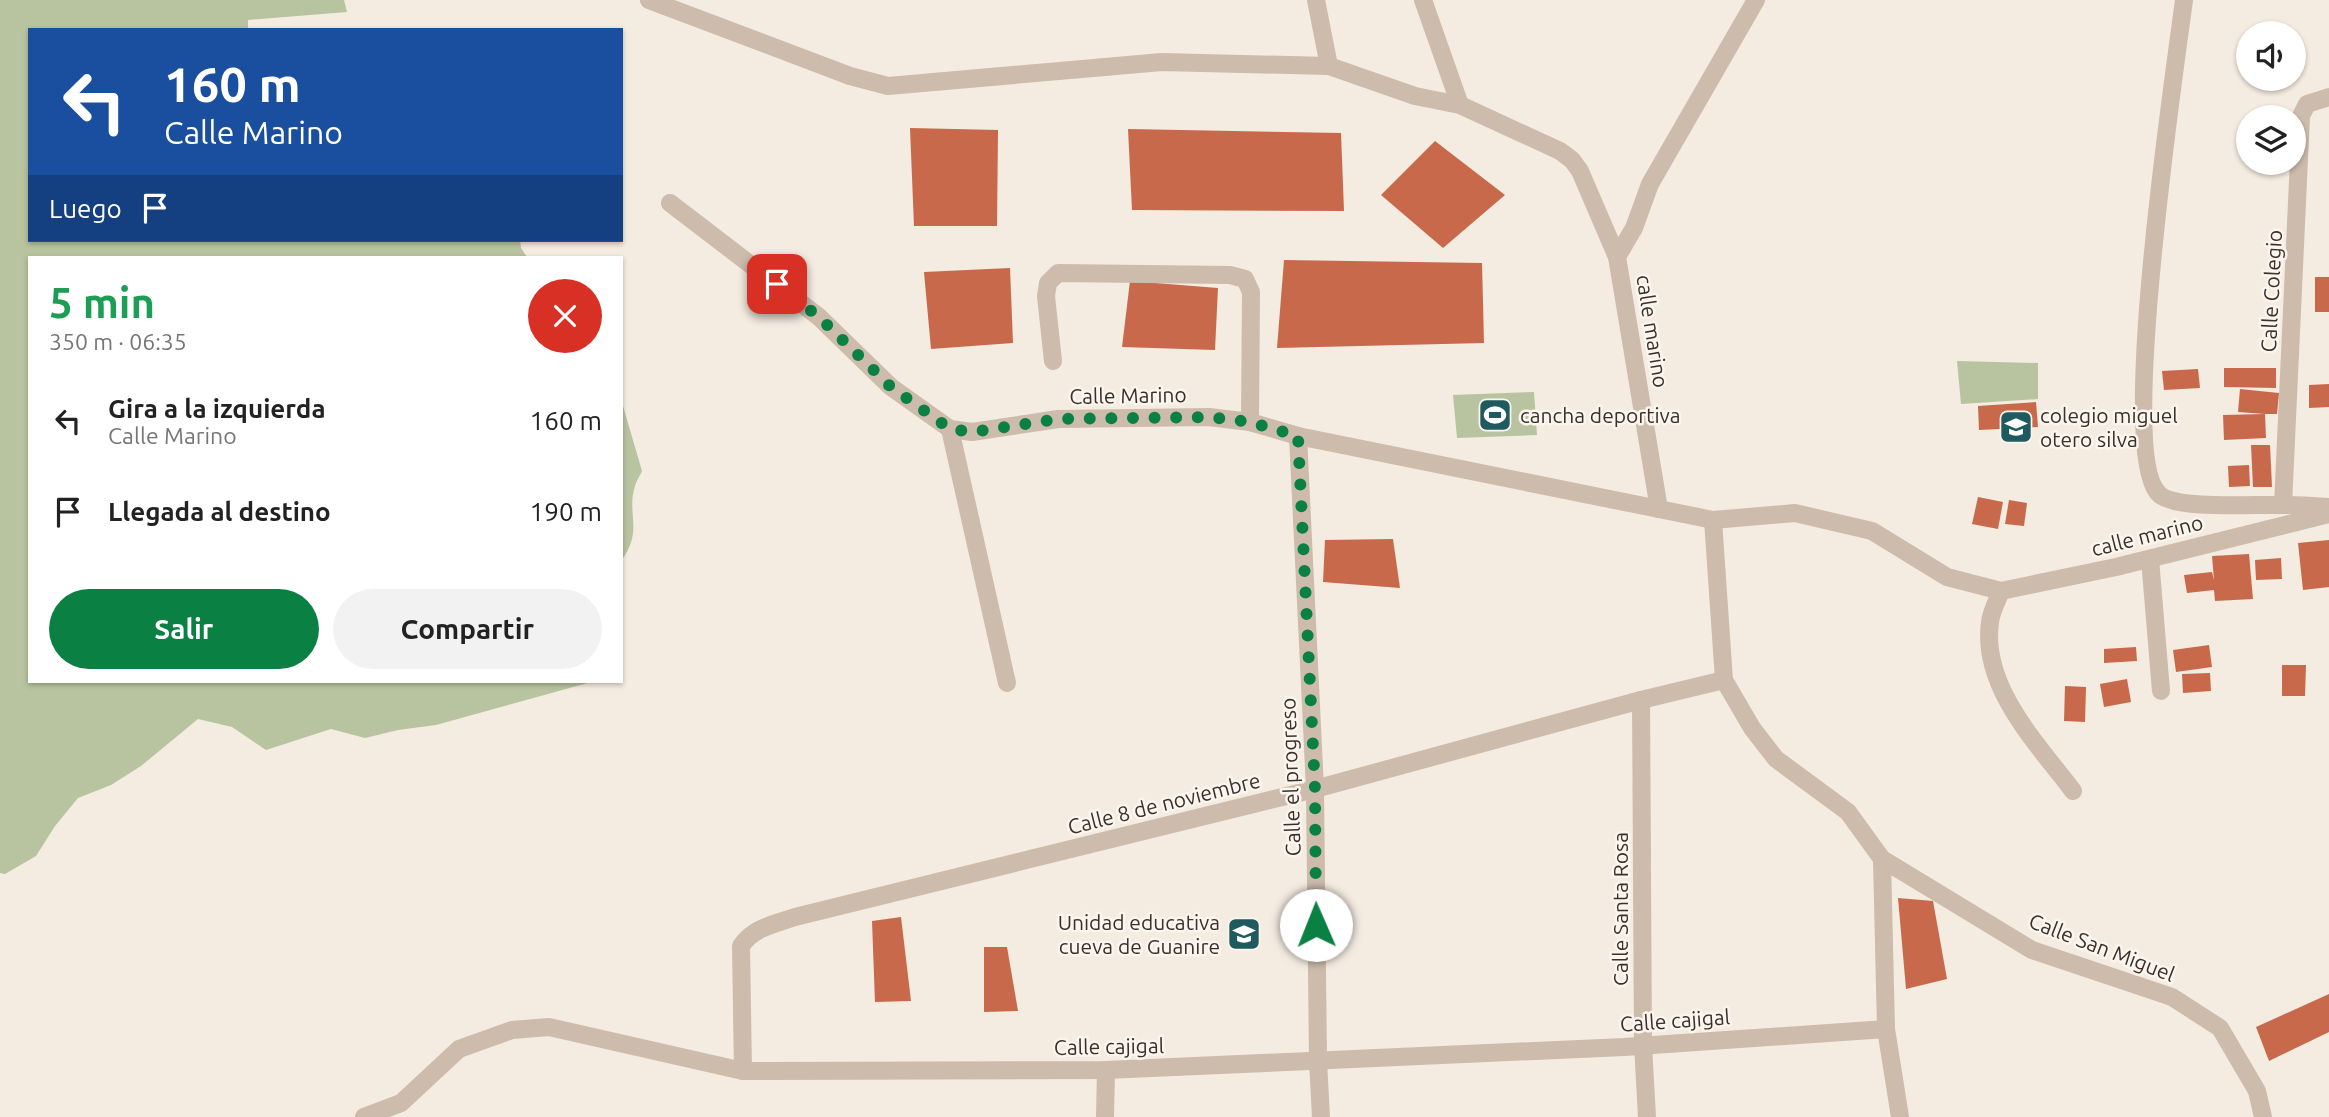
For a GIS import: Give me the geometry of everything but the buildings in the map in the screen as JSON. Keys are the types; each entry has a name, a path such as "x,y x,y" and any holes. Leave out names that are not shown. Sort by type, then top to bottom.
{"street":[{"path":"649,0 850,76 888,86 1162,62 1329,65 1415,96 1460,105 1560,151 1572,160 1580,171 1617,257"},
{"path":"1316,0 1329,65"},
{"path":"1423,0 1460,105"},
{"name":"calle marino","path":"1756,0 1650,184 1634,228 1617,257 1659,509 1713,520 1796,513 1872,531 1947,577 2001,592 2150,559 2329,514"},
{"path":"2184,0 2146,327 2145,426 2150,479 2158,493 2174,501 2220,505 2329,507"},
{"name":"Calle Colegio","path":"2283,505 2301,117 2307,104 2329,97"},
{"path":"670,203 819,317 891,387 950,429 1007,683"},
{"path":"1053,361 1046,296 1048,283 1058,273 1230,275 1245,279 1251,292 1250,422"},
{"name":"Calle Marino","path":"950,429 972,432 1058,419 1209,417 1250,422 1298,436 1659,509"},
{"name":"Calle el progreso","path":"1298,436 1315,789 1321,1117"},
{"name":"Calle San Miguel","path":"1713,520 1724,680 1752,728 1776,759 1848,811 1882,859 2032,950 2172,997 2220,1028 2257,1091 2263,1117"},
{"path":"2150,559 2161,691"},
{"path":"2001,592 1990,620 1989,650 1996,676 2018,718 2073,791"},
{"name":"Calle 8 de noviembre","path":"743,1071 741,946 748,936 761,929 794,917 1315,789 1724,680"},
{"name":"Calle Santa Rosa","path":"1641,700 1643,1045 1647,1117"},
{"path":"1882,859 1886,1029 1900,1117"},
{"name":"Calle cajigal","path":"364,1117 401,1110 459,1049 512,1030 549,1027 743,1071 1106,1070 1643,1045 1886,1029"},
{"path":"1105,1117 1106,1070"}],"green space":[{"path":"0,0 344,0 347,12 248,20 248,28 28,28 28,242 520,242 526,256 28,256 28,683 588,683 436,725 365,738 331,729 266,750 232,727 198,719 141,766 111,785 78,798 55,826 36,856 5,874 0,873"},
{"path":"1957,361 2038,363 2038,399 1961,404"},
{"name":"cancha deportiva","path":"1534,392 1537,435 1457,438 1453,395"},
{"path":"623,406 642,471 633,496 633,531 623,558"}],"place":[{"name":"cancha deportiva","path":"1495,415"},
{"name":"colegio miguel otero silva","path":"2016,427"},
{"name":"Unidad educativa cueva de Guanire","path":"1244,934"}],"route":[{"path":"777,284 819,317 891,387 950,429 972,432 1058,419 1209,417 1250,422 1298,436 1315,789 1316,925"}]}
